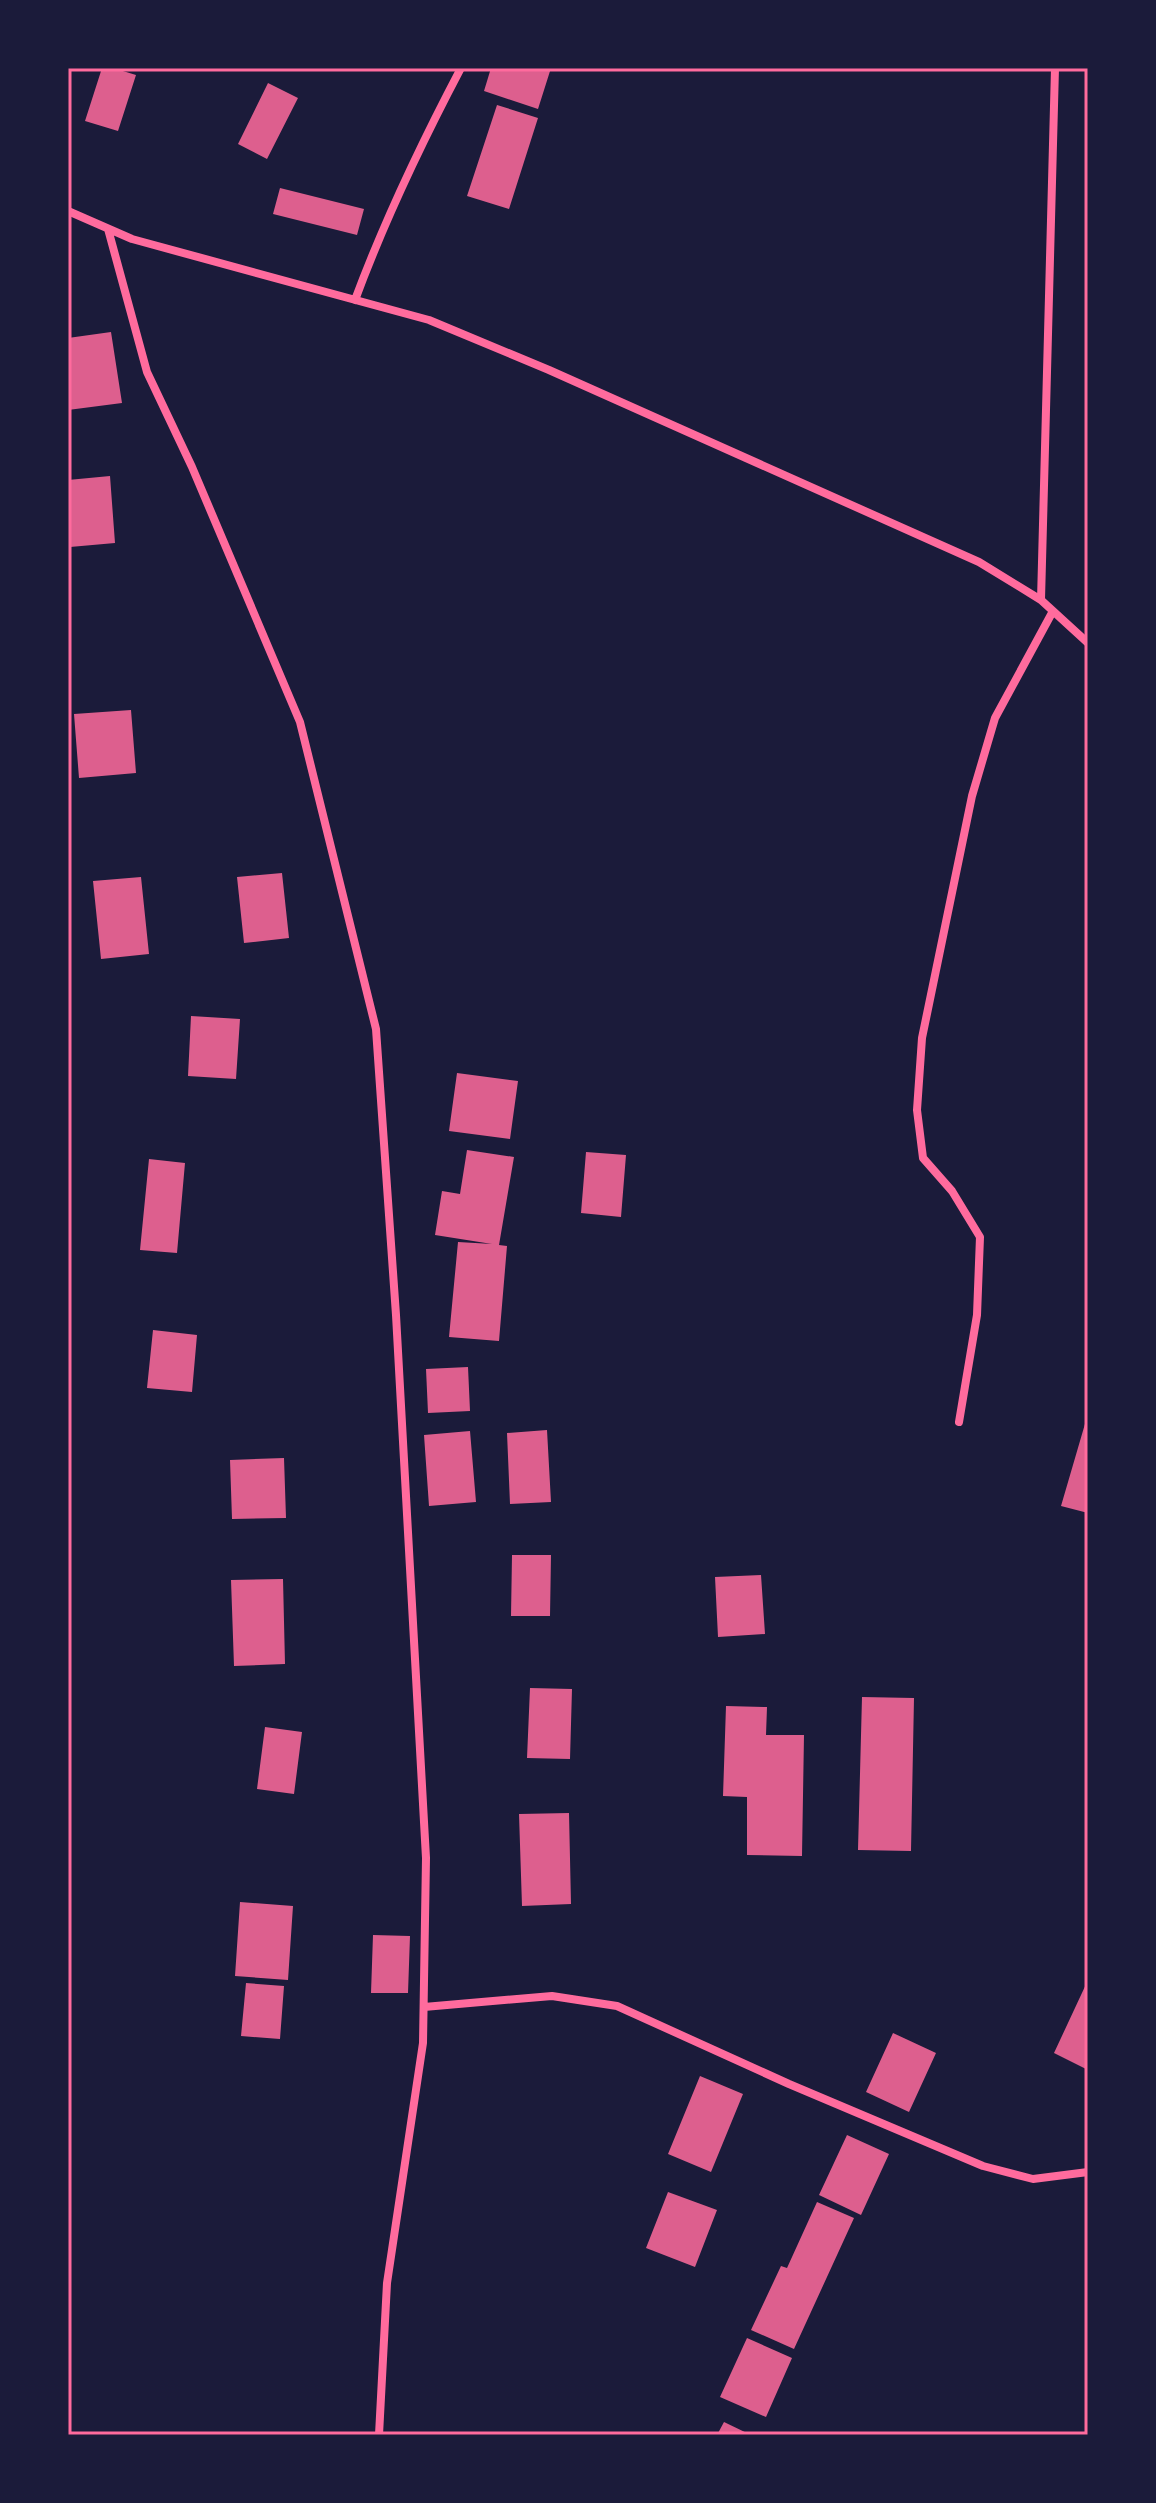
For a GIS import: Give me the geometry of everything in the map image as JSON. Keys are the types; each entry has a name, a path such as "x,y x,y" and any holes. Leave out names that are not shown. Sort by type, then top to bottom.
{"street":[{"path":"355,300 382,228 461,68"},
{"path":"1041,600 1055,68"},
{"path":"68,211 132,239 429,320 563,376 979,562 1041,600 1088,643"},
{"path":"108,229 147,372 192,467 300,722 376,1029 396,1315 426,1858 423,2043 387,2283 379,2435"},
{"path":"959,1422 977,1315 980,1237 952,1191 923,1158 917,1110 922,1038 972,796 995,718 1053,611"},
{"path":"424,2007 552,1996 617,2006 789,2084 983,2166 1033,2179 1088,2172"}],"building":[{"path":"102,68 136,75 118,131 85,121"},
{"path":"491,68 551,68 538,109 484,91"},
{"path":"268,83 298,98 267,159 238,144"},
{"path":"497,105 538,118 509,209 467,196"},
{"path":"280,188 364,209 357,235 273,214"},
{"path":"111,332 122,403 68,410 68,338"},
{"path":"110,476 115,543 70,547 68,480"},
{"path":"131,710 136,773 79,778 74,714"},
{"path":"282,873 289,938 244,943 237,877"},
{"path":"141,877 149,954 101,959 93,881"},
{"path":"191,1016 240,1019 236,1079 188,1076"},
{"path":"457,1073 518,1081 510,1139 449,1131"},
{"path":"467,1150 514,1157 499,1245 507,1246 499,1341 449,1337 458,1242 492,1244 435,1235 442,1191 460,1194"},
{"path":"586,1152 626,1155 621,1217 581,1213"},
{"path":"149,1159 185,1163 177,1253 140,1250"},
{"path":"153,1330 197,1335 192,1392 147,1388"},
{"path":"468,1367 470,1411 428,1413 426,1369"},
{"path":"1088,1417 1088,1513 1061,1506"},
{"path":"547,1430 551,1502 510,1504 507,1433"},
{"path":"470,1431 476,1502 429,1506 424,1435"},
{"path":"284,1458 286,1518 232,1519 230,1460"},
{"path":"512,1555 551,1555 550,1616 511,1616"},
{"path":"761,1575 765,1634 718,1637 715,1577"},
{"path":"283,1579 285,1664 234,1666 231,1580"},
{"path":"530,1688 572,1689 570,1759 527,1758"},
{"path":"862,1697 914,1698 911,1851 858,1850"},
{"path":"726,1706 767,1707 766,1735 804,1735 802,1856 747,1855 747,1797 723,1796"},
{"path":"265,1727 302,1732 294,1794 257,1789"},
{"path":"569,1813 571,1904 522,1906 519,1814"},
{"path":"240,1902 293,1906 288,1980 235,1976"},
{"path":"373,1935 410,1936 408,1993 371,1993"},
{"path":"1088,1980 1088,2070 1054,2053"},
{"path":"246,1983 284,1986 280,2039 241,2036"},
{"path":"893,2033 936,2053 909,2112 866,2092"},
{"path":"700,2076 743,2094 711,2172 668,2154"},
{"path":"847,2135 889,2154 861,2215 819,2195"},
{"path":"668,2192 717,2210 695,2267 646,2248"},
{"path":"817,2202 854,2218 794,2349 751,2330 781,2266 787,2268"},
{"path":"747,2338 792,2358 766,2417 720,2397"},
{"path":"724,2422 751,2435 717,2435"}]}
